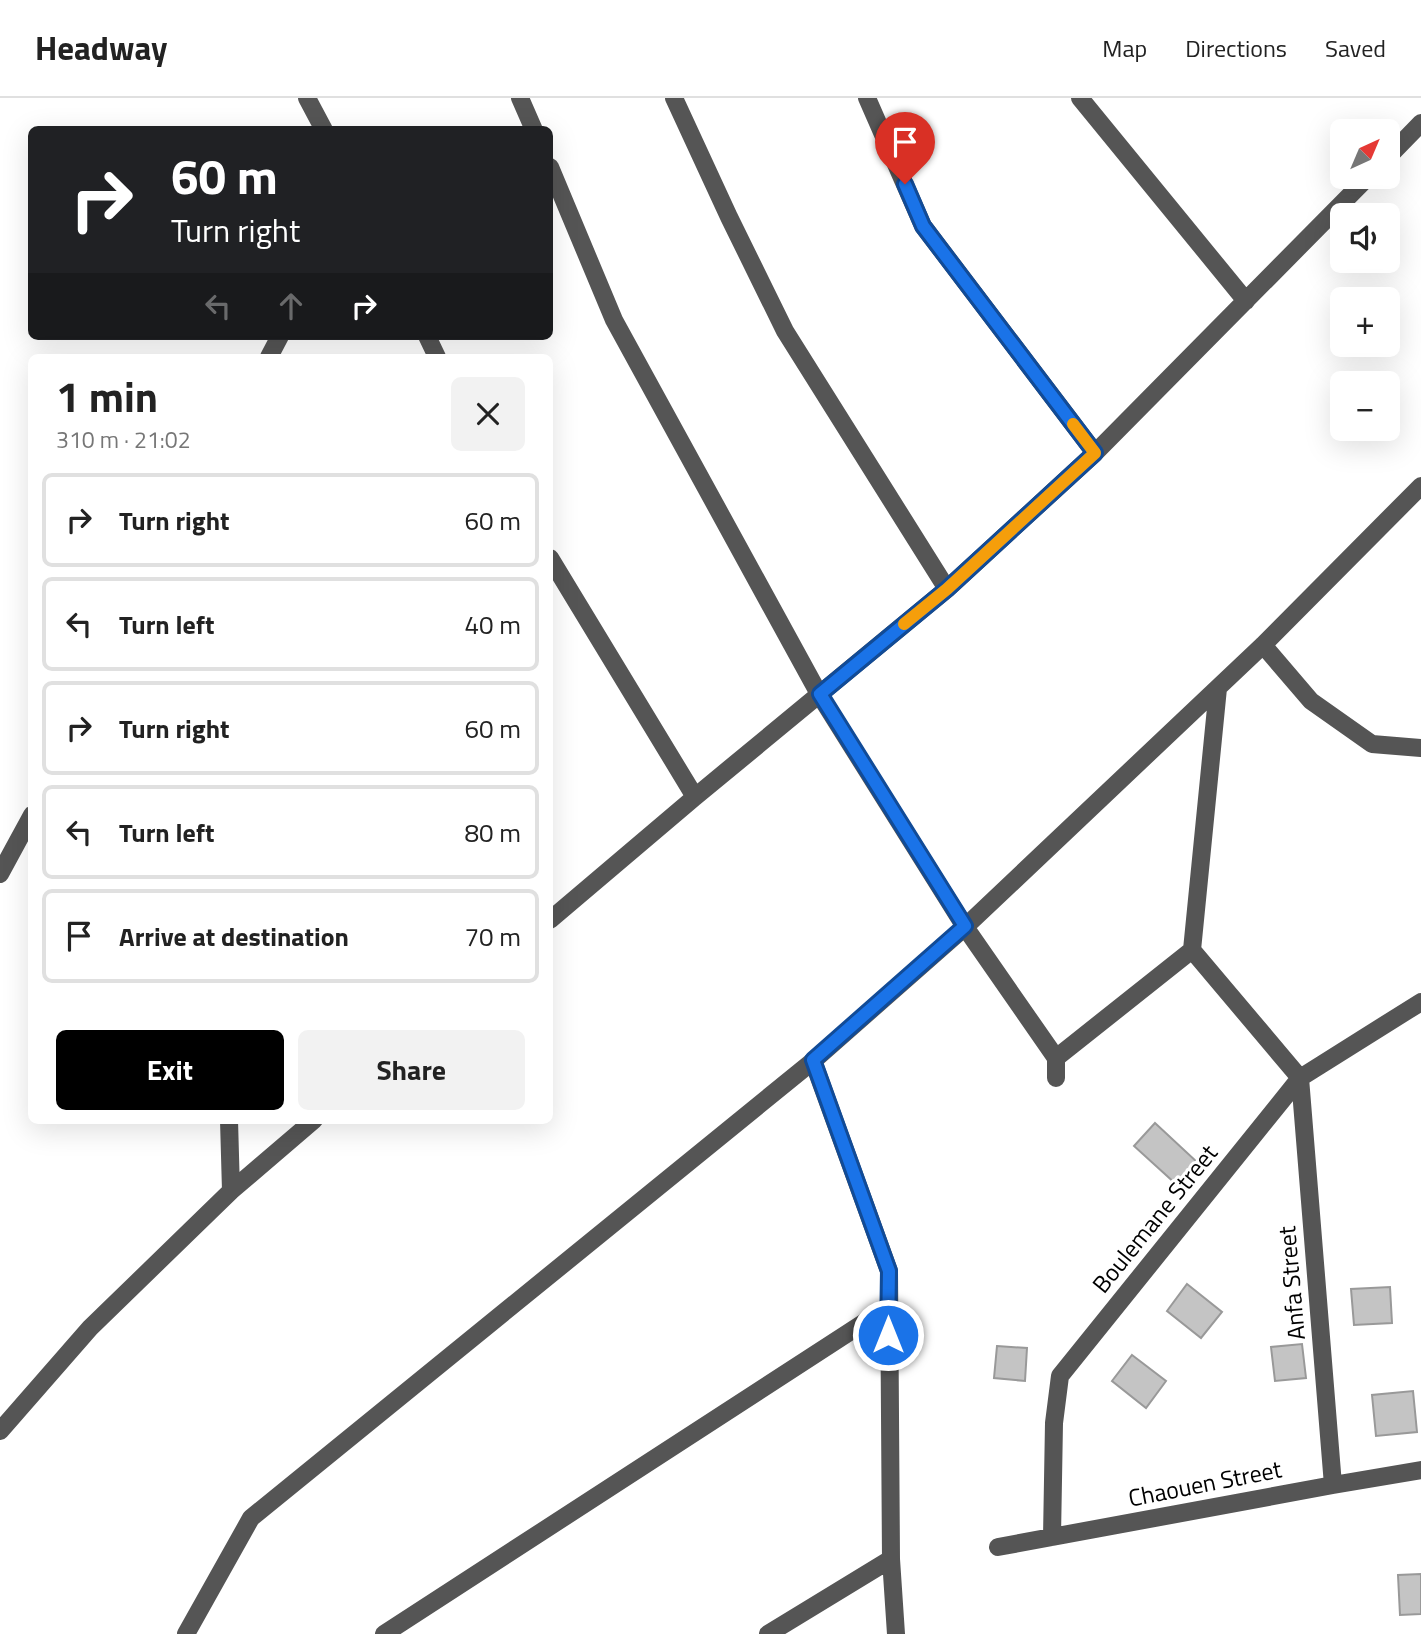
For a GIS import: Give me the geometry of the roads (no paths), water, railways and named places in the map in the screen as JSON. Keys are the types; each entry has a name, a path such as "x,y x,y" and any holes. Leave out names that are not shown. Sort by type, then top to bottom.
{"street":[{"path":"307,98 322,126"},
{"path":"520,98 532,126"},
{"path":"674,98 785,331 947,589"},
{"path":"867,98 923,226 1095,453"},
{"path":"1080,98 1246,302"},
{"path":"1400,145 1421,123"},
{"path":"553,174 614,320 820,694 965,926 1056,1058 1056,1078"},
{"path":"553,917 947,589 1095,453 1356,189"},
{"path":"186,1634 251,1518 813,1060 965,926 1263,645 1421,486"},
{"path":"553,563 695,797"},
{"path":"1263,645 1311,701 1372,744 1421,748"},
{"path":"1218,688 1192,950 1300,1078"},
{"path":"0,874 28,822"},
{"path":"1056,1058 1192,950"},
{"name":"Boulemane Street","path":"1052,1537 1054,1423 1060,1376 1300,1078 1421,1002"},
{"path":"813,1060 889,1271 891,1559 896,1634"},
{"name":"Anfa Street","path":"1300,1078 1334,1485"},
{"path":"229,1124 231,1191"},
{"path":"0,1431 90,1328 231,1191 309,1124"},
{"path":"384,1634 888,1307"},
{"name":"Chaouen Street","path":"998,1547 1421,1470"},
{"path":"768,1634 891,1559"}]}
